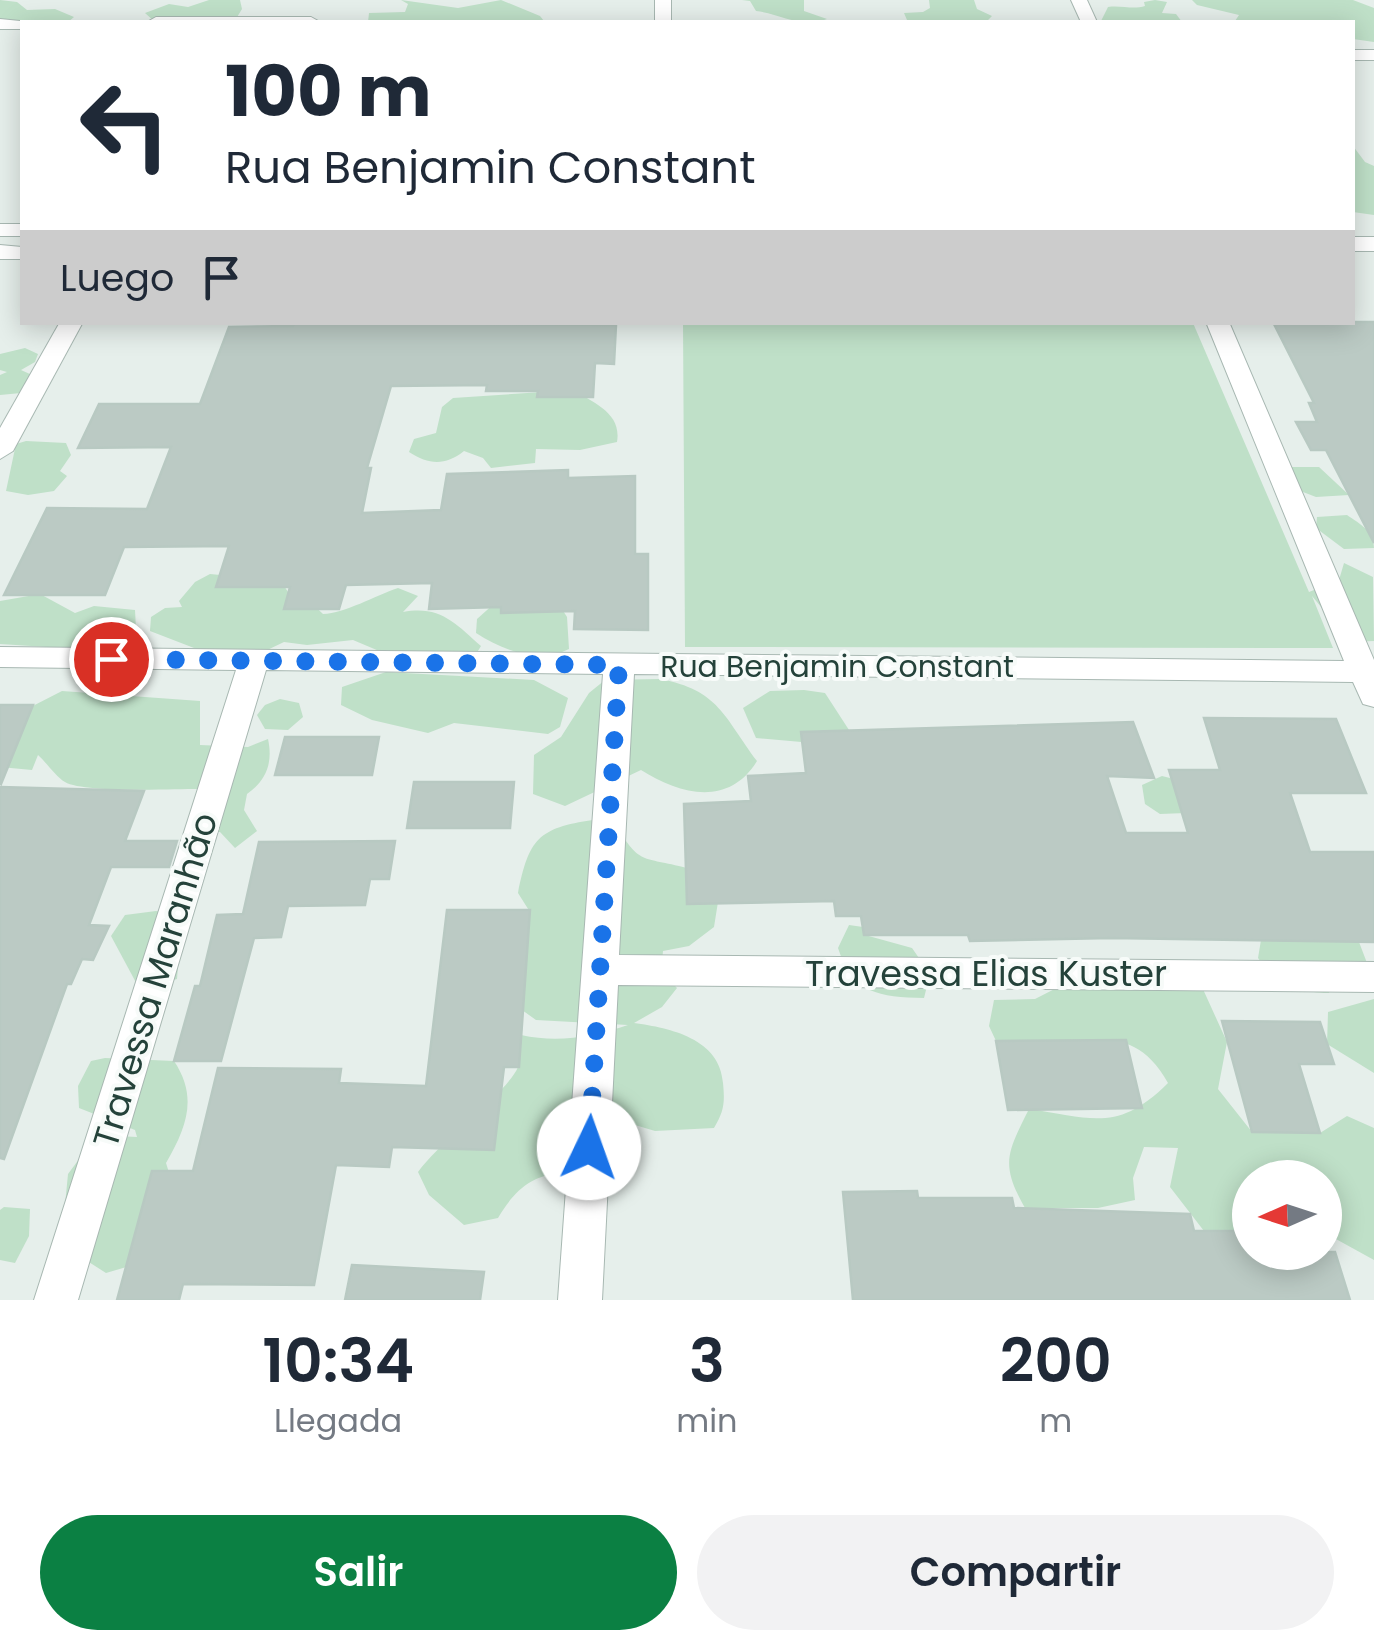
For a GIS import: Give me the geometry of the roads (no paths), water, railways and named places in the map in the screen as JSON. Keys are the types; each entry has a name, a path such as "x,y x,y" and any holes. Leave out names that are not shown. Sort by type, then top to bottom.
{"street":[{"path":"0,450 70,325"},
{"path":"1218,325 1370,680"},
{"name":"Rua Benjamin Constant","path":"0,657 1370,680"},
{"name":"Travessa Maranhão","path":"56,1300 254,660"},
{"path":"580,1300 619,665"},
{"name":"Travessa Elias Kuster","path":"598,970 1374,977"}]}
